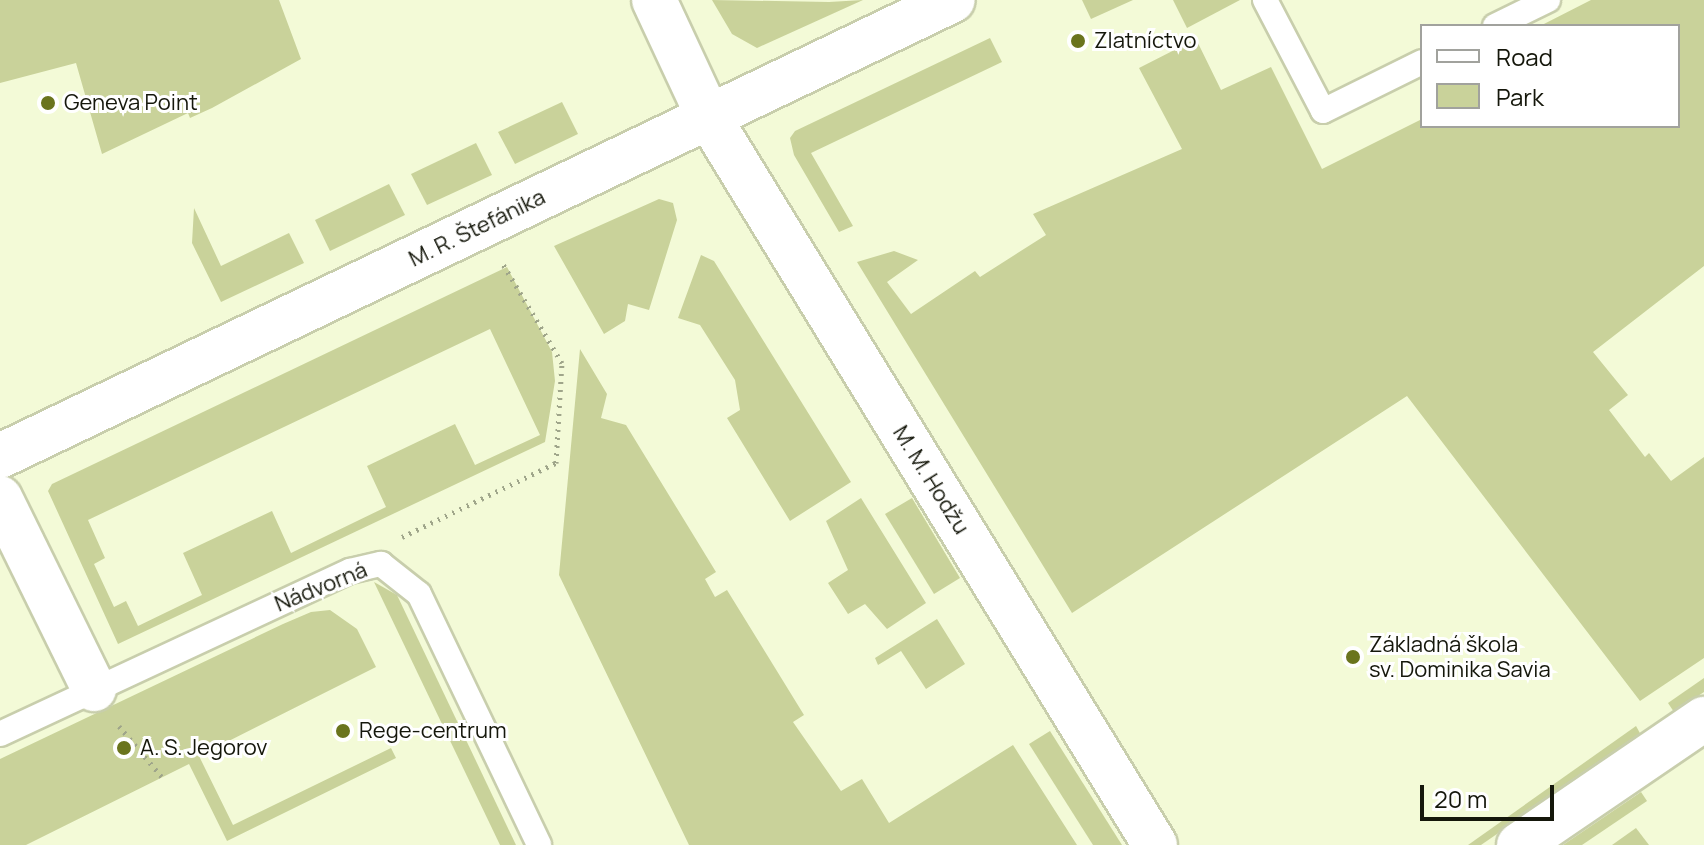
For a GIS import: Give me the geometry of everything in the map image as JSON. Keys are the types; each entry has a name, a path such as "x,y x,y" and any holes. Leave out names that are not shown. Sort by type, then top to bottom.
{"street":[{"name":"M. M. Hodžu","path":"654,0 708,116 1155,845"},
{"name":"M. R. Štefánika","path":"0,456 953,0"},
{"path":"0,498 94,689"},
{"path":"1519,845 1704,719"}],"lane":[{"path":"1265,0 1323,111 1420,63"},
{"path":"1499,24 1548,0"},
{"name":"Nádvorná","path":"0,734 350,571 381,564 419,594 539,845"}],"path":[{"path":"395,540 556,463 564,386 562,363 497,253"},
{"path":"94,689 104,709 162,777"}],"green space":[{"path":"0,0 279,0 301,59 212,108 190,118 188,113 102,154 76,63 0,83"},
{"path":"712,0 863,0 757,48 732,34"},
{"path":"1082,0 1133,0 1091,19"},
{"path":"1173,0 1240,0 1187,28"},
{"path":"1591,0 1704,0 1704,266 1593,352 1628,395 1609,410 1645,457 1649,453 1671,481 1704,457 1704,658 1640,701 1407,396 1072,613 857,262 894,251 918,260 887,282 911,314 975,271 980,277 1046,235 1033,214 1182,149 1139,68 1196,39 1221,90 1271,67 1322,169 1420,120 1420,128 1680,128 1680,24 1544,24"},
{"path":"990,38 1002,62 811,153 853,226 839,232 794,155 790,138 795,131"},
{"path":"562,102 578,134 515,164 498,132"},
{"path":"476,143 492,175 427,205 411,174"},
{"path":"389,184 405,215 330,251 315,220"},
{"path":"659,199 673,203 677,220 649,310 628,304 625,321 604,334 554,246"},
{"path":"194,208 221,266 289,233 304,263 221,302 192,243"},
{"path":"701,255 714,261 851,482 790,521 727,418 740,410 735,380 700,325 678,318"},
{"path":"507,267 552,352 555,381 545,442 118,644 48,491 52,484","holes":["490,329 540,435 475,465 455,424 367,466 386,507 291,553 272,511 183,553 202,595 138,626 126,601 114,607 94,564 105,558 88,520"]},
{"path":"580,349 607,394 601,418 626,425 716,572 705,579 715,597 727,590 804,715 793,722 841,791 862,779 889,823 1013,745 1077,845 689,845 559,575"},
{"path":"861,498 926,603 887,629 865,604 848,614 828,583 848,570 826,521"},
{"path":"912,498 960,578 934,594 885,514"},
{"path":"374,582 397,595 516,845 500,845"},
{"path":"330,610 357,629 376,667 199,756 233,825 391,748 396,758 227,841 189,764 26,845 0,845 0,759 283,624 311,612"},
{"path":"937,619 965,664 926,689 901,651 878,665 875,658"},
{"path":"1704,678 1704,692 1674,712 1668,703"},
{"path":"1636,726 1641,735 1481,845 1468,845"},
{"path":"1050,731 1122,845 1093,845 1029,744"},
{"path":"1641,792 1647,801 1582,845 1563,845"},
{"path":"1636,828 1649,845 1612,845"}],"place":[{"name":"Zlatníctvo","path":"1078,41"},
{"name":"Geneva Point","path":"48,103"},
{"name":"Základná škola sv. Dominika Savia","path":"1353,657"},
{"name":"Rege-centrum","path":"343,731"},
{"name":"A. S. Jegorov","path":"124,748"}]}
